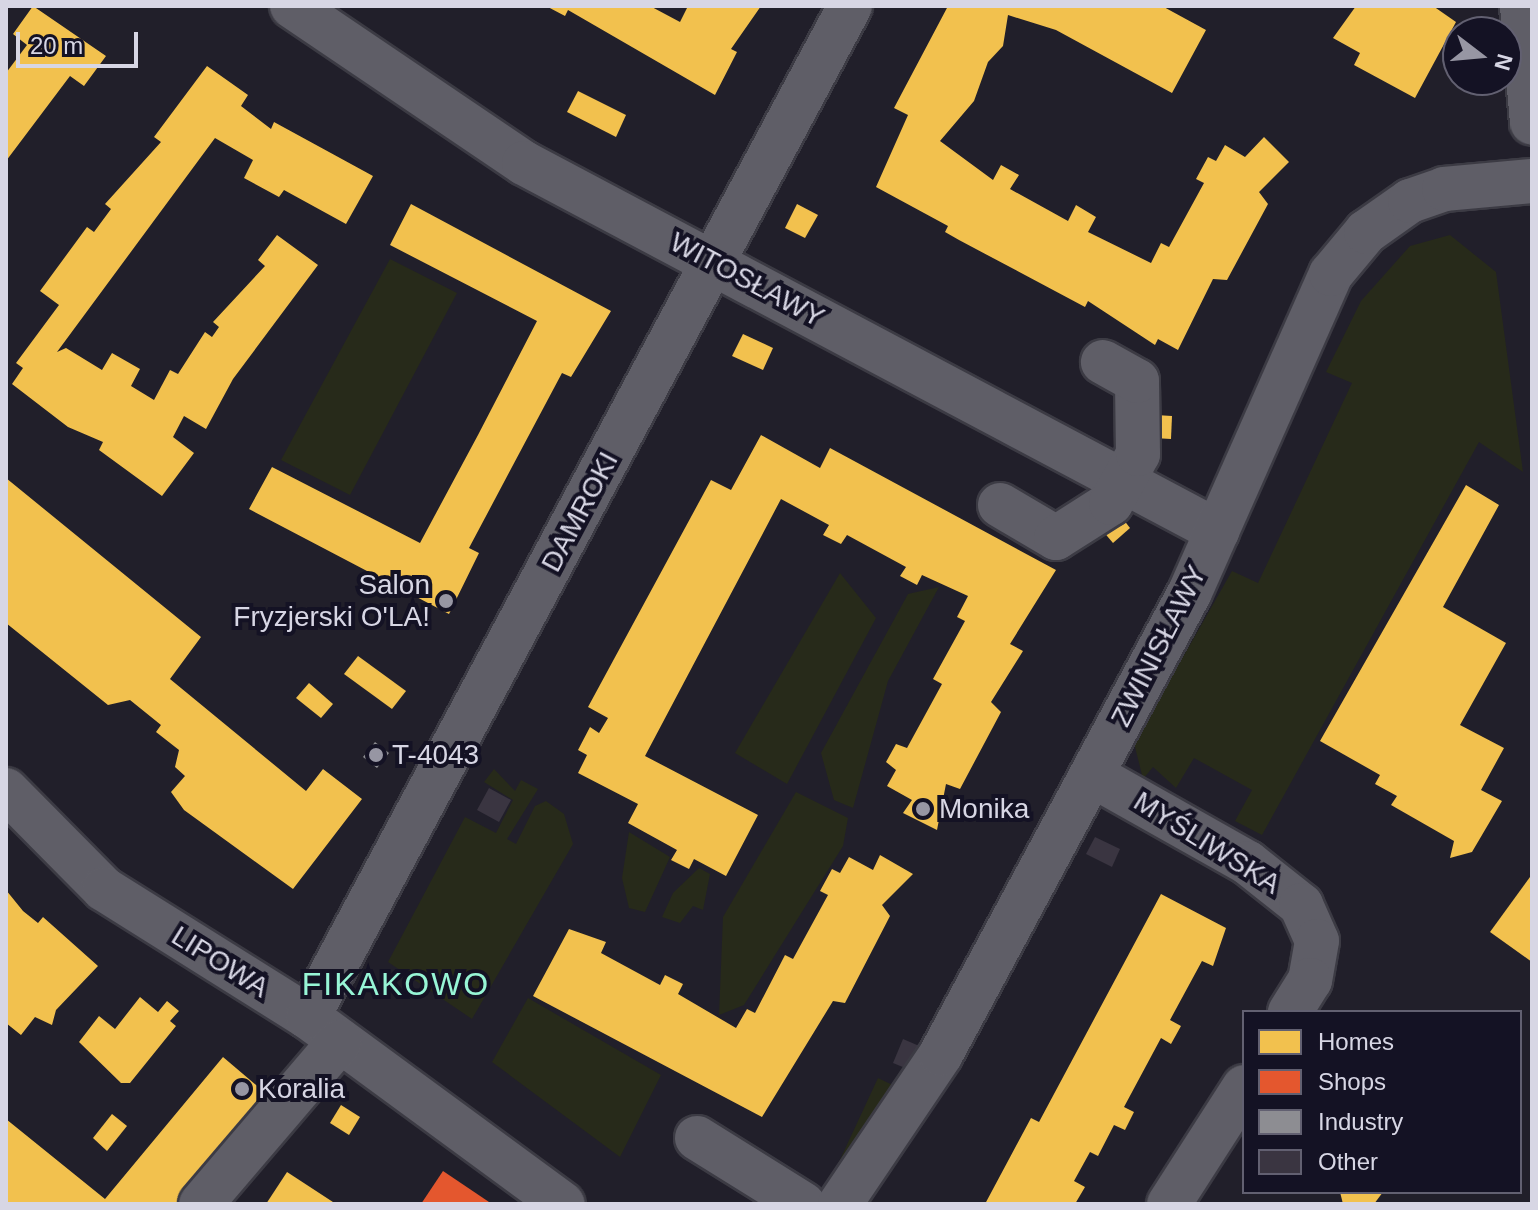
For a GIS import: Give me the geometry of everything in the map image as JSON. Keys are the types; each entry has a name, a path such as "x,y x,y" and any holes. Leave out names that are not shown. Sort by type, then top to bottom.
{"street":[{"name":"WITOSŁAWY","path":"292,6 524,163 712,260 1217,531"},
{"name":"DAMROKI","path":"201,1204 324,1029 712,260 850,6"},
{"path":"1522,6 1532,123"},
{"name":"ZWINISŁAWY","path":"840,1204 941,1054 1092,775 1217,531 1298,344 1351,247 1386,215 1429,193 1532,181"},
{"path":"1000,505 1056,538 1111,503 1138,454 1137,381 1103,362"},
{"name":"MYŚLIWSKA","path":"1092,775 1248,863 1301,905 1317,941 1310,980 1291,1010"},
{"name":"LIPOWA","path":"6,790 104,889 324,1029 563,1204"},
{"path":"1169,1204 1242,1090"},
{"path":"697,1138 803,1204"}],"green space":[{"path":"1450,235 1496,272 1523,472 1479,442 1262,835 1235,821 1252,790 1194,758 1176,788 1153,767 1143,779 1134,743 1232,571 1258,583 1352,383 1326,372 1361,301 1410,246"},
{"path":"390,259 457,293 350,495 281,460"},
{"path":"840,573 876,618 787,784 735,753"},
{"path":"939,587 888,681 853,808 834,800 821,753 908,594"},
{"path":"494,769 515,791 521,780 538,789 507,839 516,844 535,806 546,801 564,814 573,844 472,1019 388,962 465,817 496,833 513,800 484,782"},
{"path":"796,792 848,818 843,846 744,1005 719,1015 723,917"},
{"path":"629,832 670,857 645,912 629,908 622,878"},
{"path":"699,868 710,874 703,910 693,906 680,923 662,917 673,893"},
{"path":"528,998 661,1075 620,1157 492,1062"},
{"path":"878,1078 907,1092 825,1192"}],"building: Homes":[{"path":"33,6 106,56 84,86 70,76 6,161 6,73 27,45 13,34"},
{"path":"546,6 650,6 680,22 688,6 761,6 731,49 737,52 715,95 568,10 565,16"},
{"path":"948,6 1162,6 1206,30 1172,93 1056,30 1008,15 1003,46 988,62 974,101 940,141 993,180 1001,165 1019,175 1010,189 1068,221 1076,205 1096,217 1088,232 1151,263 1161,243 1169,247 1204,183 1196,179 1208,157 1216,161 1225,145 1245,157 1264,137 1289,162 1259,192 1268,204 1227,280 1213,279 1178,350 1158,339 1155,345 1088,301 1085,307 959,240 945,232 948,226 876,187 908,115 894,108"},
{"path":"1356,6 1433,6 1447,16 1442,16 1442,48 1415,98 1354,65 1360,53 1333,38"},
{"path":"207,66 248,95 241,106 271,129 274,122 373,176 346,224 284,190 279,197 244,178 253,160 215,138 57,352 66,348 102,370 112,353 140,369 131,386 154,400 170,370 178,374 205,332 212,337 219,327 213,322 265,266 258,260 277,235 318,265 233,379 206,429 184,416 173,437 194,453 162,496 99,450 103,442 68,427 12,384 23,368 16,363 59,305 40,291 87,227 94,232 111,209 105,204 161,142 154,137"},
{"path":"578,91 626,115 616,137 567,112"},
{"path":"411,204 611,311 571,377 562,373 469,548 479,553 449,614 249,509 272,467 420,543 478,435 537,321 390,245"},
{"path":"797,204 818,215 805,238 785,228"},
{"path":"743,334 773,348 763,370 732,356"},
{"path":"1156,415 1172,416 1171,439 1154,438"},
{"path":"761,435 820,468 830,448 1056,570 1010,644 1023,651 991,702 1001,712 960,789 946,784 937,830 903,813 912,800 887,786 896,770 886,762 896,744 907,748 942,684 933,679 965,621 957,617 968,596 922,575 917,585 900,576 906,567 847,535 841,544 823,535 829,525 781,499 645,756 758,815 726,876 694,859 689,869 671,860 677,850 628,823 638,804 578,773 587,755 578,750 590,727 599,733 608,718 588,707 711,480 731,490"},
{"path":"6,478 201,637 170,679 306,791 323,769 362,799 293,889 184,810 171,792 185,776 175,767 179,750 156,732 161,725 130,700 108,705 6,623"},
{"path":"1466,485 1499,505 1443,607 1506,643 1460,725 1504,748 1481,790 1502,801 1472,852 1450,858 1454,841 1391,805 1397,796 1375,784 1380,775 1320,741"},
{"path":"1120,515 1130,528 1113,543 1102,530"},
{"path":"358,656 406,691 392,709 344,674"},
{"path":"309,683 333,704 321,718 296,698"},
{"path":"880,855 913,874 882,905 890,916 845,1003 833,1001 762,1117 533,996 569,929 606,942 601,953 660,985 665,975 683,984 678,994 736,1028 747,1009 755,1013 785,955 793,959 828,895 820,891 832,869 840,873 849,857 873,870"},
{"path":"1532,878 1532,962 1490,932"},
{"path":"6,890 23,911 38,923 43,917 98,966 56,1010 52,1025 35,1017 21,1035 6,1023"},
{"path":"1161,894 1226,928 1213,966 1202,961 1170,1020 1181,1026 1171,1044 1161,1038 1124,1107 1134,1112 1125,1130 1114,1125 1098,1156 1090,1152 1074,1181 1085,1187 1075,1204 985,1204 1031,1118 1039,1122"},
{"path":"140,997 158,1012 167,1001 179,1011 170,1021 176,1026 130,1083 121,1083 79,1042 99,1016 115,1029"},
{"path":"223,1057 276,1102 192,1204 6,1204 6,1119 105,1199"},
{"path":"341,1105 360,1117 349,1135 330,1123"},
{"path":"112,1114 127,1126 107,1151 93,1138"},
{"path":"287,1172 336,1204 266,1204"},
{"path":"1340,1194 1382,1194 1374,1204 1343,1204"}],"building: Shops":[{"path":"443,1171 492,1204 421,1204"}],"building: Industry":[{"name":"T-4043","path":"375,742 389,753 377,768 363,757"}],"building: Other":[{"path":"489,788 511,800 499,822 477,810"},
{"path":"1095,837 1120,849 1112,867 1086,854"},
{"path":"903,1039 924,1048 915,1072 893,1063"}],"place":[{"name":"Salon Fryzjerski O'LA!","path":"446,601"},
{"name":"T-4043","path":"376,755"},
{"name":"Monika","path":"923,809"},
{"name":"Koralia","path":"242,1089"}],"district":[{"name":"FIKAKOWO","path":"396,984"}]}
